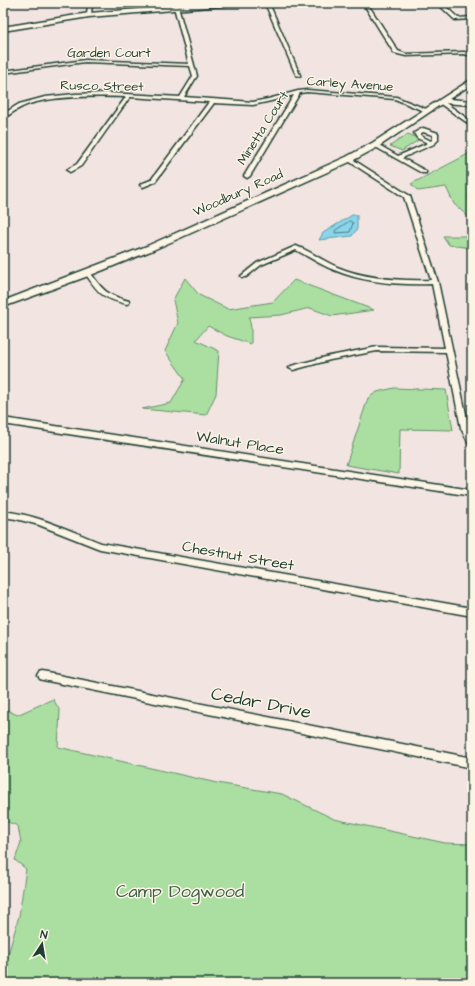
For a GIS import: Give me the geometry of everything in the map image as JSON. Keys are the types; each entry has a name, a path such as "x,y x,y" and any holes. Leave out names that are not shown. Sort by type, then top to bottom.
{"main road":[{"path":"3,29 89,15 175,6 234,3"},
{"name":"Woodbury Road","path":"3,304 88,273 349,159 375,145 472,81"},
{"path":"442,102 472,103"}],"street":[{"path":"89,15 90,3"},
{"path":"266,3 298,75"},
{"path":"365,3 396,52 406,55 464,53 472,55"},
{"path":"439,3 458,19 472,18"},
{"path":"175,6 195,76 180,99"},
{"name":"Garden Court","path":"3,72 86,61 191,65"},
{"name":"Carley Avenue","path":"180,99 257,103 298,92 396,98 428,111"},
{"name":"Minetta Court","path":"246,176 298,92"},
{"name":"Rusco Street","path":"3,116 9,110 37,100 55,96 89,95 180,99"},
{"path":"70,170 79,165 128,97"},
{"path":"143,185 153,180 212,101"},
{"path":"442,102 472,124"},
{"path":"3,109 9,110"},
{"path":"400,157 432,143"},
{"path":"375,145 400,157 424,172"},
{"path":"349,159 408,196 434,282 447,350 465,428 472,442"},
{"path":"244,276 259,264 296,248 336,268 359,276 386,281 434,282"},
{"path":"88,273 98,290 106,296 127,302"},
{"path":"293,368 330,358 377,349 447,350"},
{"name":"Walnut Place","path":"3,421 472,493"},
{"name":"Chestnut Street","path":"3,514 46,522 68,534 100,546 472,612"},
{"name":"Cedar Drive","path":"43,676 472,763"}],"green space":[{"path":"408,134 420,139 402,151 390,146"},
{"path":"472,152 468,199 472,207 472,220 454,204 446,187 418,191 411,184"},
{"path":"443,236 472,236 472,248 449,245"},
{"path":"185,278 199,295 228,309 273,302 294,280 374,310 332,316 310,308 281,315 249,317 251,344 227,336 208,326 196,340 219,351 216,394 206,415 142,409 171,403 185,379 165,351 178,323 173,300"},
{"path":"394,388 446,390 453,430 400,429 399,474 346,465 368,398 377,392"},
{"name":"Camp Dogwood","path":"53,699 60,711 58,747 217,783 282,794 334,819 445,843 472,844 472,983 9,983 6,962 19,916 26,869 15,860 21,842 18,826 3,820 3,708 17,715"}],"water":[{"path":"352,215 357,215 357,229 352,236 319,240 323,233"}]}
